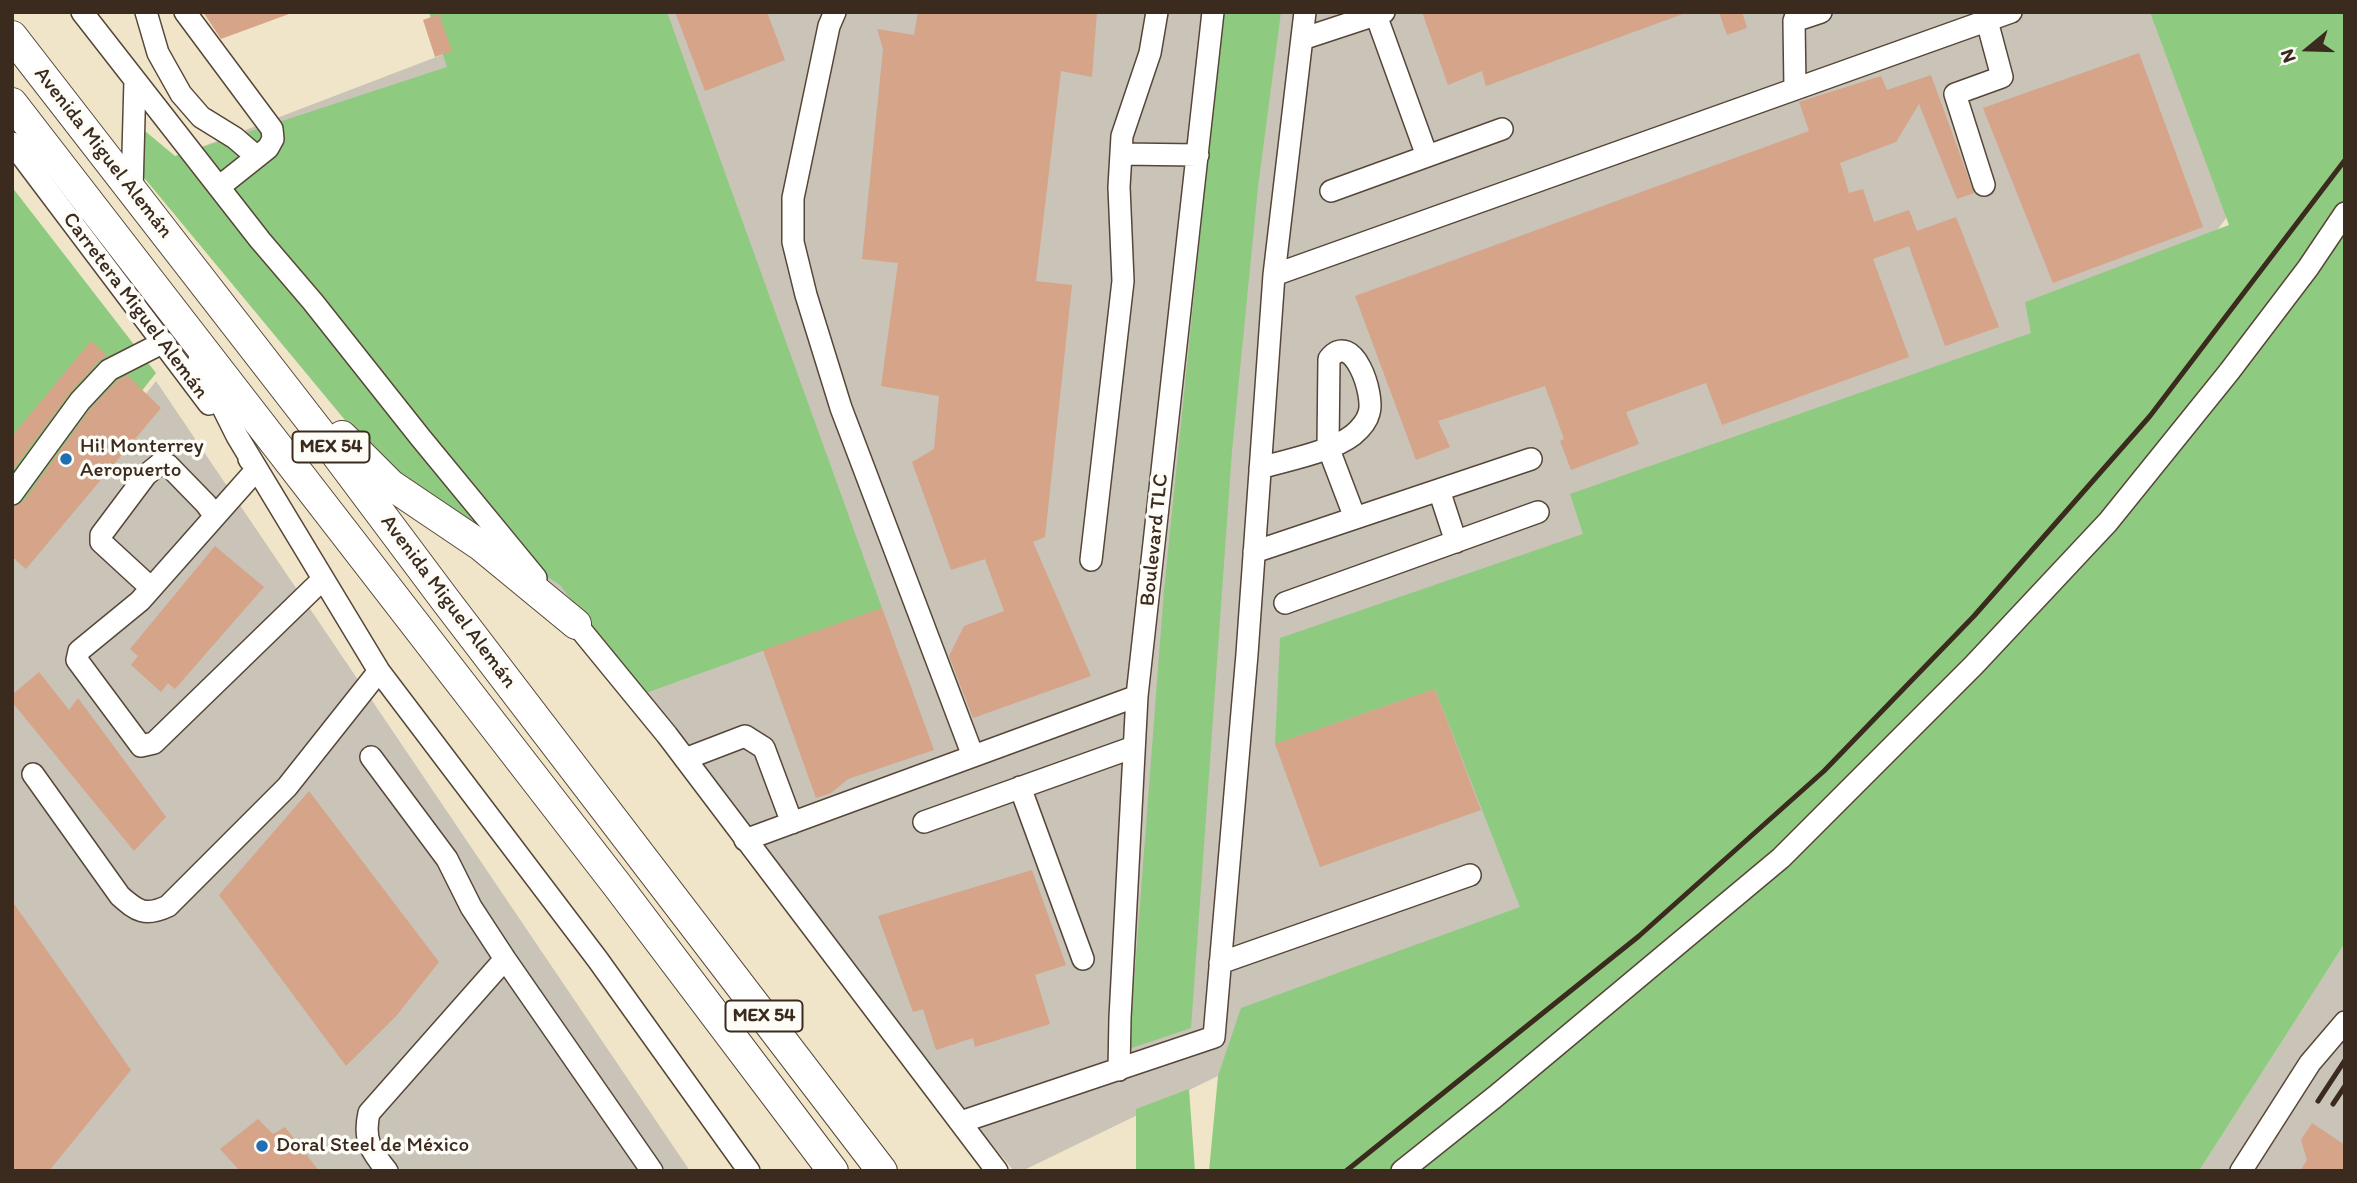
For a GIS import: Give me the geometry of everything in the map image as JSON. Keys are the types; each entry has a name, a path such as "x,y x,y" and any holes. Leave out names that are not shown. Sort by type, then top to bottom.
{"highway":[{"name":"Avenida Miguel Alemán","path":"12,36 327,442 882,1171"},
{"name":"Avenida Miguel Alemán","path":"12,103 617,885 833,1171"},
{"path":"188,263 289,374 336,431 391,485 480,545 576,624"}],"street":[{"path":"146,12 158,53 181,94 201,117 235,138 257,158"},
{"path":"185,12 272,129 273,139 268,148 219,187"},
{"path":"835,12 829,26 793,198 793,242 806,295 841,408 973,756"},
{"path":"1091,560 1123,281 1119,187 1122,136 1150,53 1157,12"},
{"name":"Boulevard TLC","path":"1119,1069 1137,696 1213,12"},
{"path":"961,1122 1214,1037 1274,275 1305,12"},
{"path":"1795,89 1795,17 1821,12"},
{"path":"1274,275 2011,12"},
{"path":"1302,39 1380,14 1427,156"},
{"path":"90,15 135,80 219,187 420,438 685,759 997,1171"},
{"path":"1984,185 1955,94 2002,77 1987,21"},
{"path":"132,191 135,80"},
{"path":"1331,191 1502,129"},
{"name":"Carretera Miguel Alemán","path":"12,143 257,469"},
{"path":"1121,154 1198,155"},
{"path":"1402,1171 1782,858 1965,675 2108,522 2237,362 2308,268 2345,213"},
{"path":"167,303 237,436 379,671 598,960 749,1171"},
{"path":"12,494 80,401 109,370 164,342"},
{"path":"1260,468 1328,447 1355,518"},
{"path":"1254,552 1531,459"},
{"path":"151,588 101,542 101,535 146,475 160,463 167,465 215,516"},
{"path":"257,469 140,601 79,651 77,660 141,746 155,743 322,580"},
{"path":"1439,490 1456,542"},
{"path":"1285,603 1538,512"},
{"path":"33,774 120,896 137,911 156,912 168,906 287,787 379,671"},
{"path":"745,840 1137,696"},
{"path":"685,759 745,736 765,748 792,823"},
{"path":"924,822 1134,747"},
{"path":"372,757 447,859 471,907 505,959 652,1171"},
{"path":"1020,788 1083,959"},
{"path":"1220,963 1470,874"},
{"path":"387,1171 372,1152 368,1142 365,1128 369,1113 505,959"},
{"path":"2241,1171 2310,1063 2345,1022"}],"shaded area":[{"path":"438,12 2345,12 2345,57 2094,397 1511,975 1218,1076 1022,1171 1014,1171 175,157 452,51"},
{"path":"156,381 690,1171 12,1171 12,563"},
{"path":"2345,943 2345,1171 2199,1171"}],"green space":[{"path":"429,12 667,12 882,608 643,694 560,585 393,478 141,174 145,131 175,156 447,67"},
{"path":"1223,12 1281,12 1258,187 1232,451 1191,1028 1129,1049 1164,590"},
{"path":"2150,12 2345,12 2345,943 2199,1171 1209,1171 1218,1076 1241,1008 1520,907 1435,689 1275,744 1280,638 1583,534 1570,494 2031,333 2025,302 2229,225"},
{"path":"12,187 156,373 12,554"},
{"path":"1189,1089 1195,1171 1136,1171 1136,1109"}],"building":[{"path":"203,12 289,12 289,14 221,39"},
{"path":"675,12 767,12 785,60 705,91"},
{"path":"918,12 1097,12 1092,77 1061,71 1036,281 1072,285 1045,537 1033,542 1091,676 973,718 949,656 964,626 1004,611 985,559 951,570 912,462 934,449 939,396 881,386 898,263 862,259 883,49 877,29 914,35"},
{"path":"1422,12 1683,14 1486,86 1482,71 1448,85"},
{"path":"1719,12 1742,12 1747,28 1727,35"},
{"path":"439,14 452,51 435,57 423,20"},
{"path":"2139,53 2203,227 2053,283 1983,108"},
{"path":"1931,75 1974,193 1957,199 1919,104 1896,142 1840,163 1849,193 1863,189 1874,222 1909,210 1917,231 1956,217 1999,327 1945,346 1909,246 1873,259 1909,357 1722,425 1706,383 1626,412 1639,444 1571,470 1560,441 1564,439 1545,386 1438,421 1450,447 1416,460 1355,296 1809,131 1799,102 1881,76 1887,90"},
{"path":"91,341 107,356 99,361 70,393 12,471 12,436"},
{"path":"127,375 161,408 26,569 12,557 12,507 23,502 90,409 117,381"},
{"path":"215,546 264,587 175,689 168,683 161,692 131,665 138,656 130,649"},
{"path":"882,608 934,750 848,779 831,793 816,798 763,650"},
{"path":"39,672 69,710 78,698 166,817 134,851 12,702 12,695"},
{"path":"1435,689 1481,810 1320,867 1275,744"},
{"path":"309,791 439,962 397,1015 346,1066 219,895"},
{"path":"1032,870 1066,965 1035,975 1050,1024 975,1047 973,1038 936,1050 923,1009 913,1012 878,916"},
{"path":"12,901 131,1070 49,1171 12,1171"},
{"name":"Doral Steel de México","path":"258,1119 273,1134 285,1127 319,1171 240,1171 220,1149"},
{"path":"2312,1123 2345,1145 2345,1171 2300,1171 2307,1160 2301,1140"}],"railway":[{"path":"1346,1171 1639,936 1824,771 1974,616 2150,416 2345,160"},
{"path":"2318,1101 2345,1060"},
{"path":"2333,1104 2345,1086"}],"place":[{"name":"Hi! Monterrey Aeropuerto","path":"66,459"},
{"name":"Doral Steel de México","path":"262,1146"}]}
